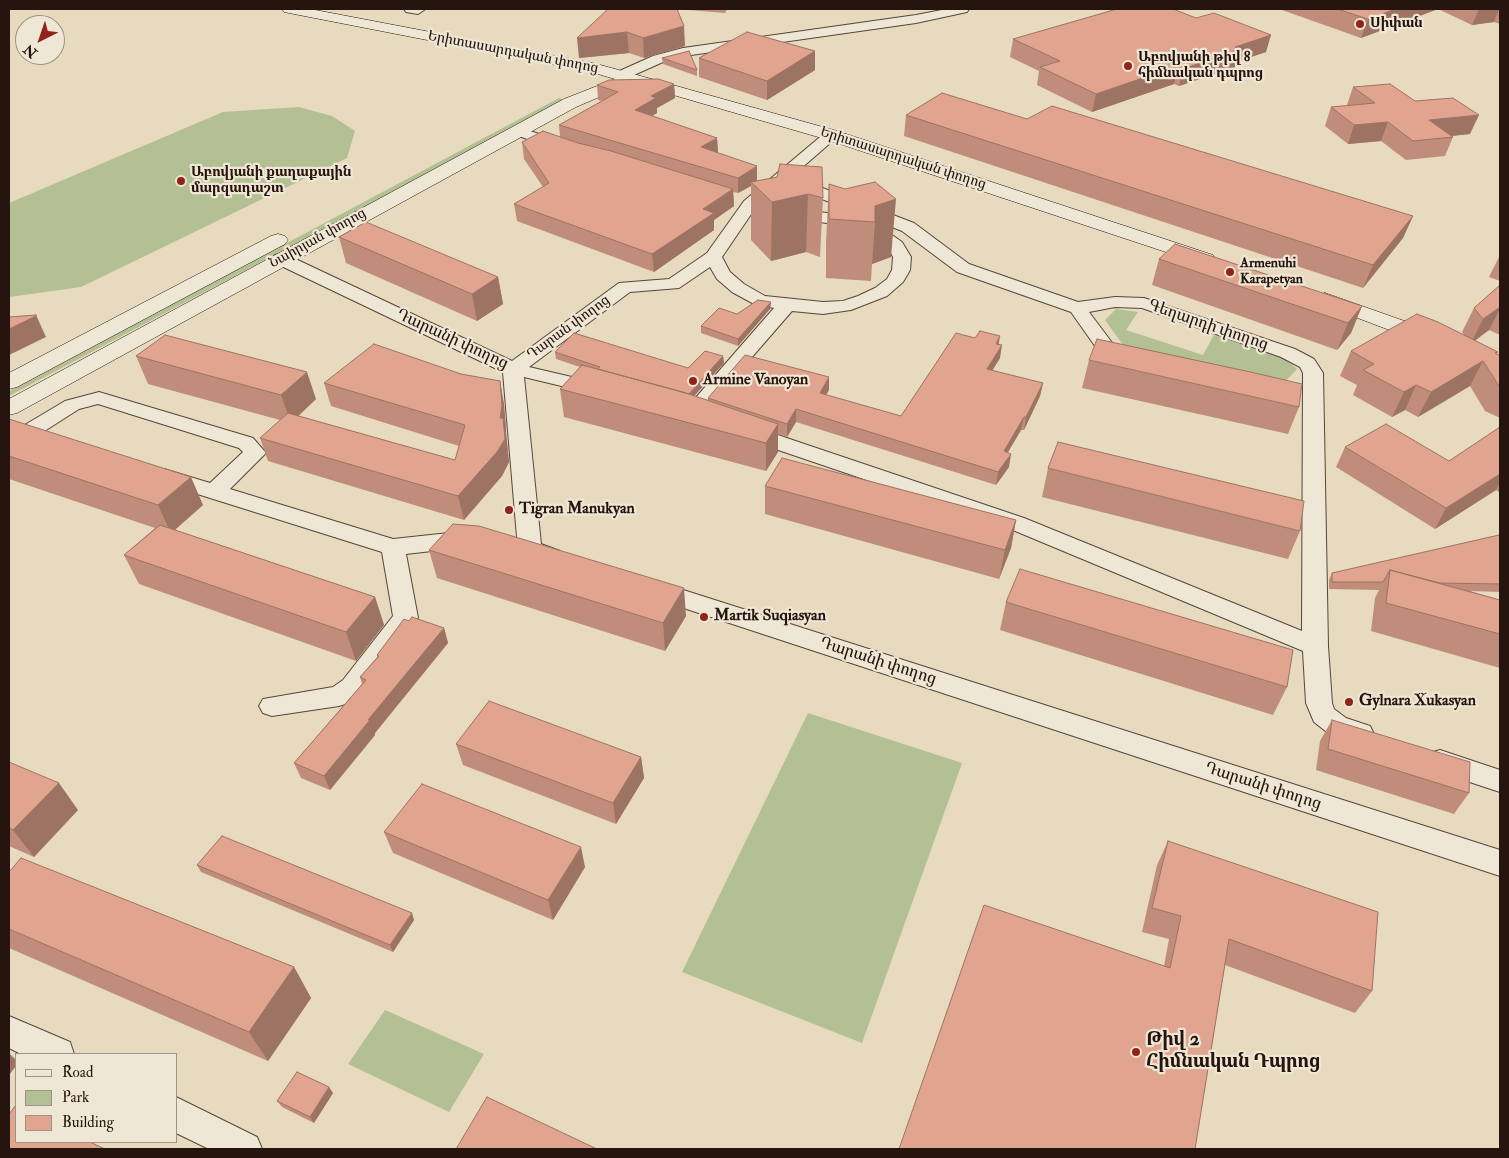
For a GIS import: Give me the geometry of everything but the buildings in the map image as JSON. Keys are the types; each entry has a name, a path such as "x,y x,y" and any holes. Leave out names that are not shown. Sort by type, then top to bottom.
{"street":[{"name":"Երիտասարդական փողոց","path":"289,9 593,68 626,77 831,135 1226,266"},
{"path":"626,77 658,60 683,52 916,19 963,9"},
{"name":"Նաիրյան փողոց","path":"349,202 541,101 593,68"},
{"name":"Նաիրյան փողոց","path":"9,408 518,130 626,77"},
{"path":"518,130 576,152"},
{"path":"731,198 757,212 791,213 827,218 880,234 896,246 902,257 901,270 894,282 881,292 845,306 823,308 787,305 760,300 738,288 723,275 713,257 757,212 780,176 831,135"},
{"name":"Գեղարդի փողոց","path":"780,176 908,227 963,268 1077,308 1115,302 1144,303 1288,353 1307,363 1314,373 1315,646 1319,703 1323,715 1337,726 1382,741"},
{"name":"Նաիրյան փողոց","path":"9,382 297,230"},
{"name":"Դարան փողոց","path":"514,369 625,287 673,284 713,257"},
{"name":"Դարանի փողոց","path":"281,260 514,369 521,548 577,565"},
{"path":"1311,294 1411,330 1500,367"},
{"path":"787,305 702,417 1016,523 1315,646"},
{"path":"1077,308 1109,352 1139,366"},
{"path":"514,369 620,394"},
{"path":"17,432 72,405 99,398 246,442 255,453 214,491"},
{"path":"1294,404 1313,409"},
{"path":"17,432 53,443"},
{"path":"148,471 214,491 233,499 393,547 449,541 485,545"},
{"path":"272,706 339,696 352,687 406,618 393,547"},
{"name":"Դարանի փողոց","path":"633,583 1500,863"},
{"path":"1418,753 1500,781"},
{"path":"9,1032 56,1053"},
{"path":"178,1115 245,1149"}],"green space":[{"path":"559,98 565,100 9,396 9,391"},
{"name":"Աբովյանի քաղաքային մարզադաշտ","path":"299,107 332,116 355,131 347,158 81,287 9,297 9,203 223,112"},
{"path":"1116,309 1138,312 1126,330 1203,355 1214,335 1285,359 1297,369 1283,384 1123,345 1105,320"},
{"path":"808,713 962,763 862,1043 682,972"},
{"path":"385,1010 484,1054 449,1112 348,1064"}],"place":[{"name":"Սիփան","path":"1360,24"},
{"name":"Աբովյանի թիվ 8 հիմնական դպրոց","path":"1128,66"},
{"name":"Աբովյանի քաղաքային մարզադաշտ","path":"181,181"},
{"name":"Armenuhi Karapetyan","path":"1230,272"},
{"name":"Armine Vanoyan","path":"693,381"},
{"name":"Tigran Manukyan","path":"509,510"},
{"name":"Martik Suqiasyan","path":"704,617"},
{"name":"Gylnara Xukasyan","path":"1349,702"},
{"name":"Թիվ 2 Հիմնական Դպրոց","path":"1136,1052"}]}
